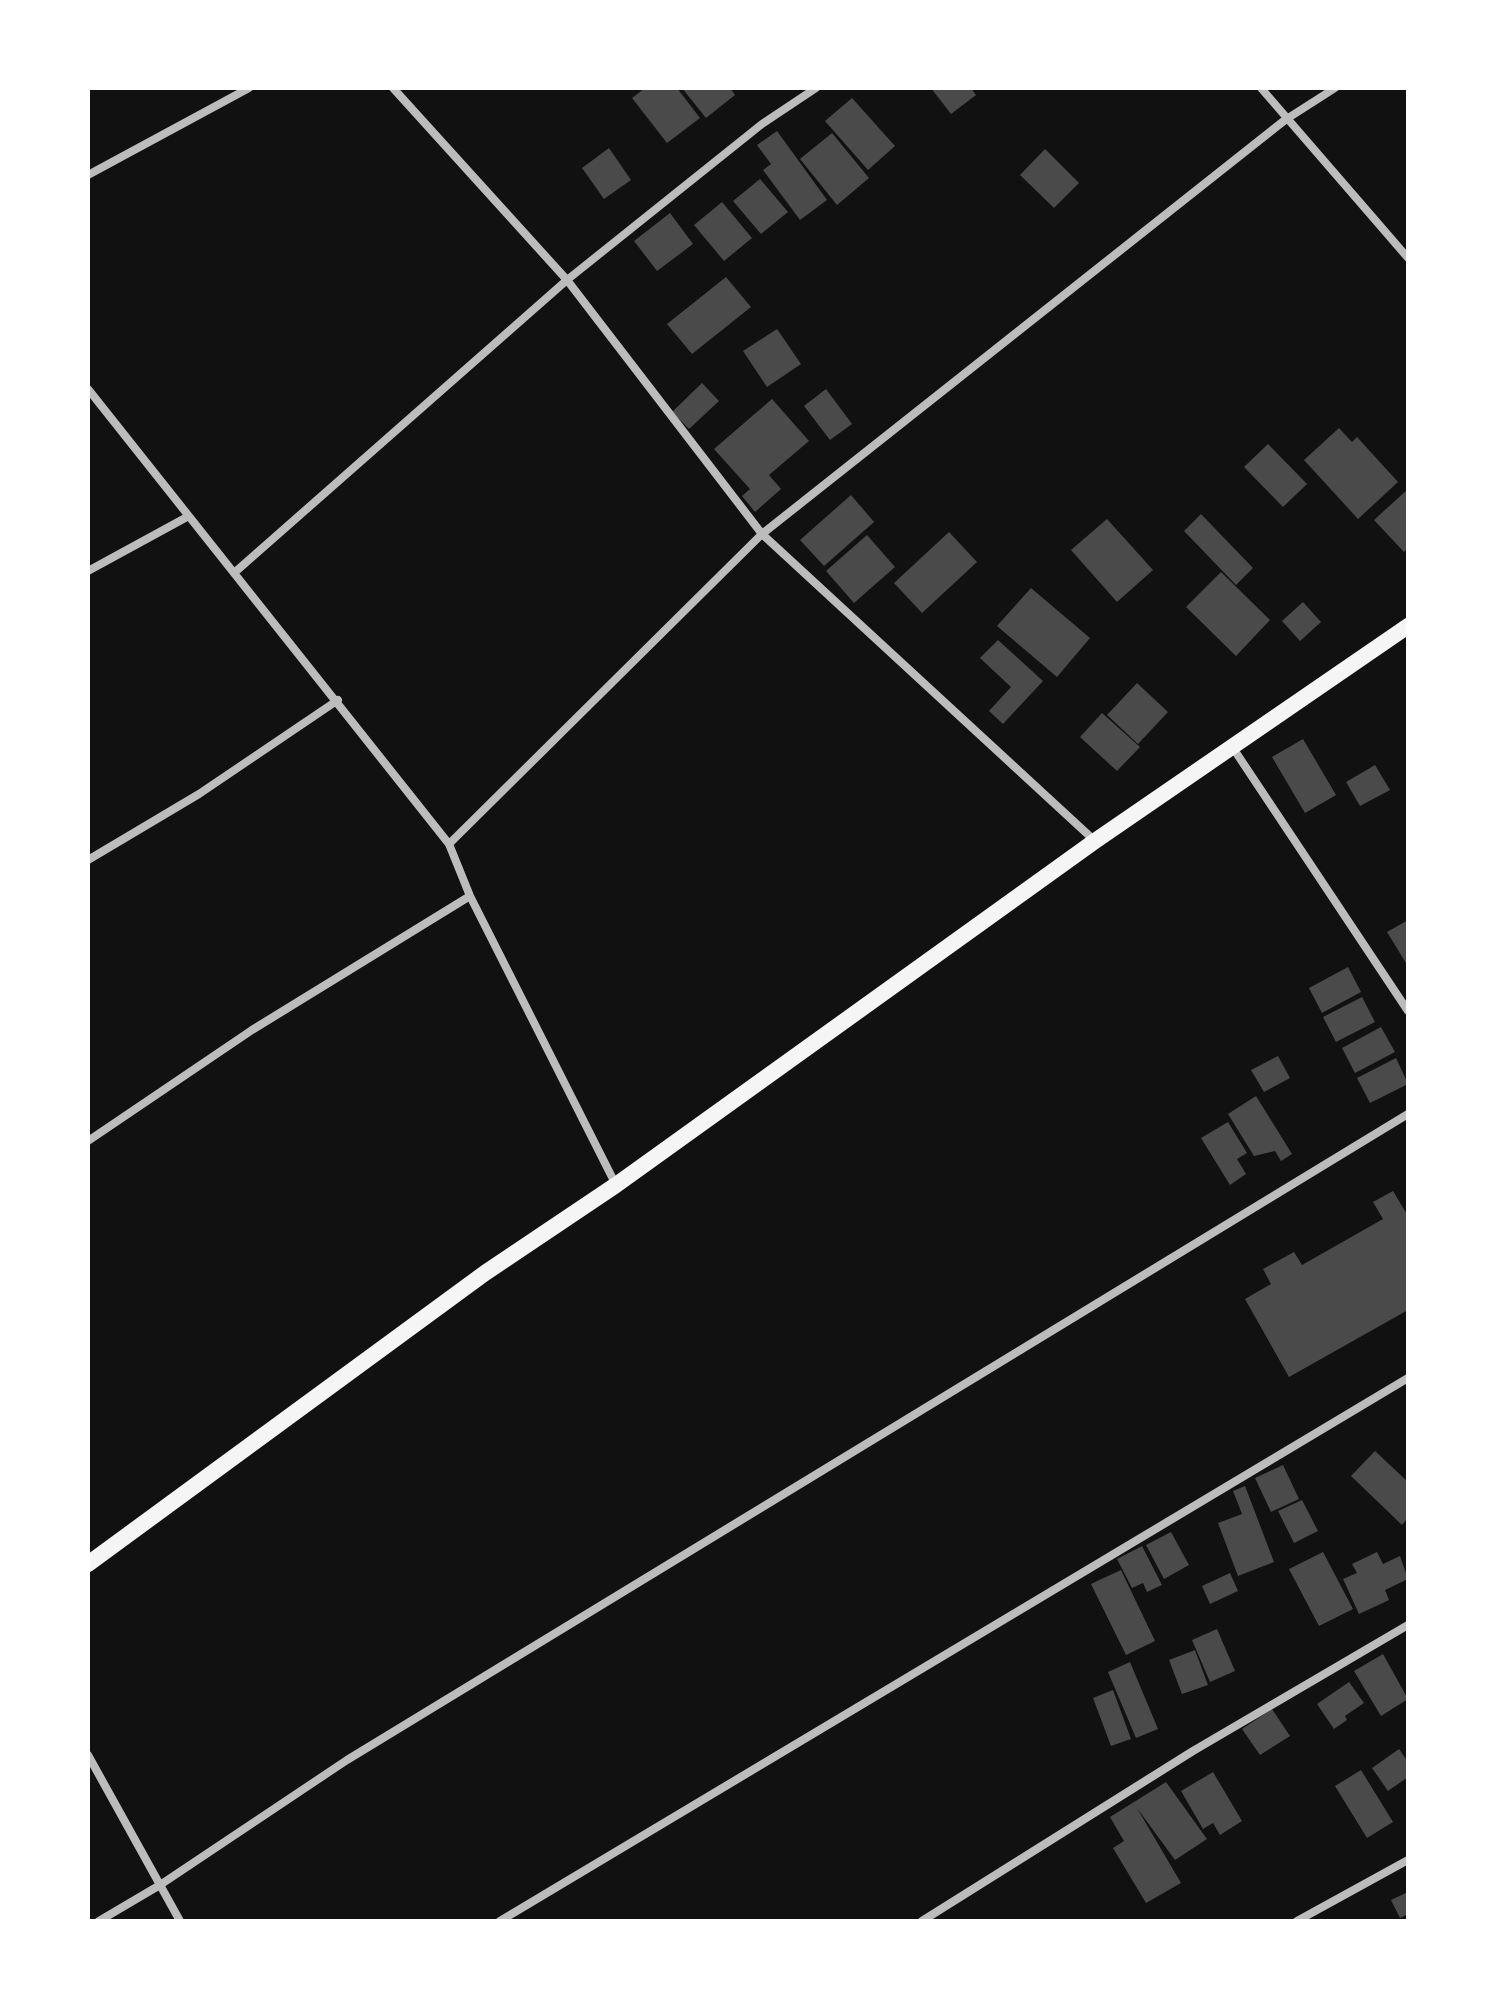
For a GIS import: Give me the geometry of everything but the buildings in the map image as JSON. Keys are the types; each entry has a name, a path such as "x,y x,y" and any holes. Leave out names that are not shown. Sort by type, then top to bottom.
{"main road":[{"path":"88,1564 485,1273 616,1185 1095,841 1408,626"}],"street":[{"path":"88,175 249,88"},
{"path":"393,88 567,280 762,534 1095,841"},
{"path":"234,573 567,280 762,124 816,88"},
{"path":"1261,88 1285,120 1319,153 1408,258"},
{"path":"449,844 762,534 1285,120 1335,88"},
{"path":"88,389 187,517 338,700 449,844 470,896 616,1185"},
{"path":"88,571 187,517"},
{"path":"88,860 199,794 338,700"},
{"path":"1233,748 1408,1011"},
{"path":"88,1141 252,1030 470,896"},
{"path":"99,1921 160,1885 347,1760 1408,1114"},
{"path":"500,1921 1408,1378"},
{"path":"922,1921 1193,1751 1408,1625"},
{"path":"88,1755 180,1921"},
{"path":"1297,1921 1408,1860"}]}
